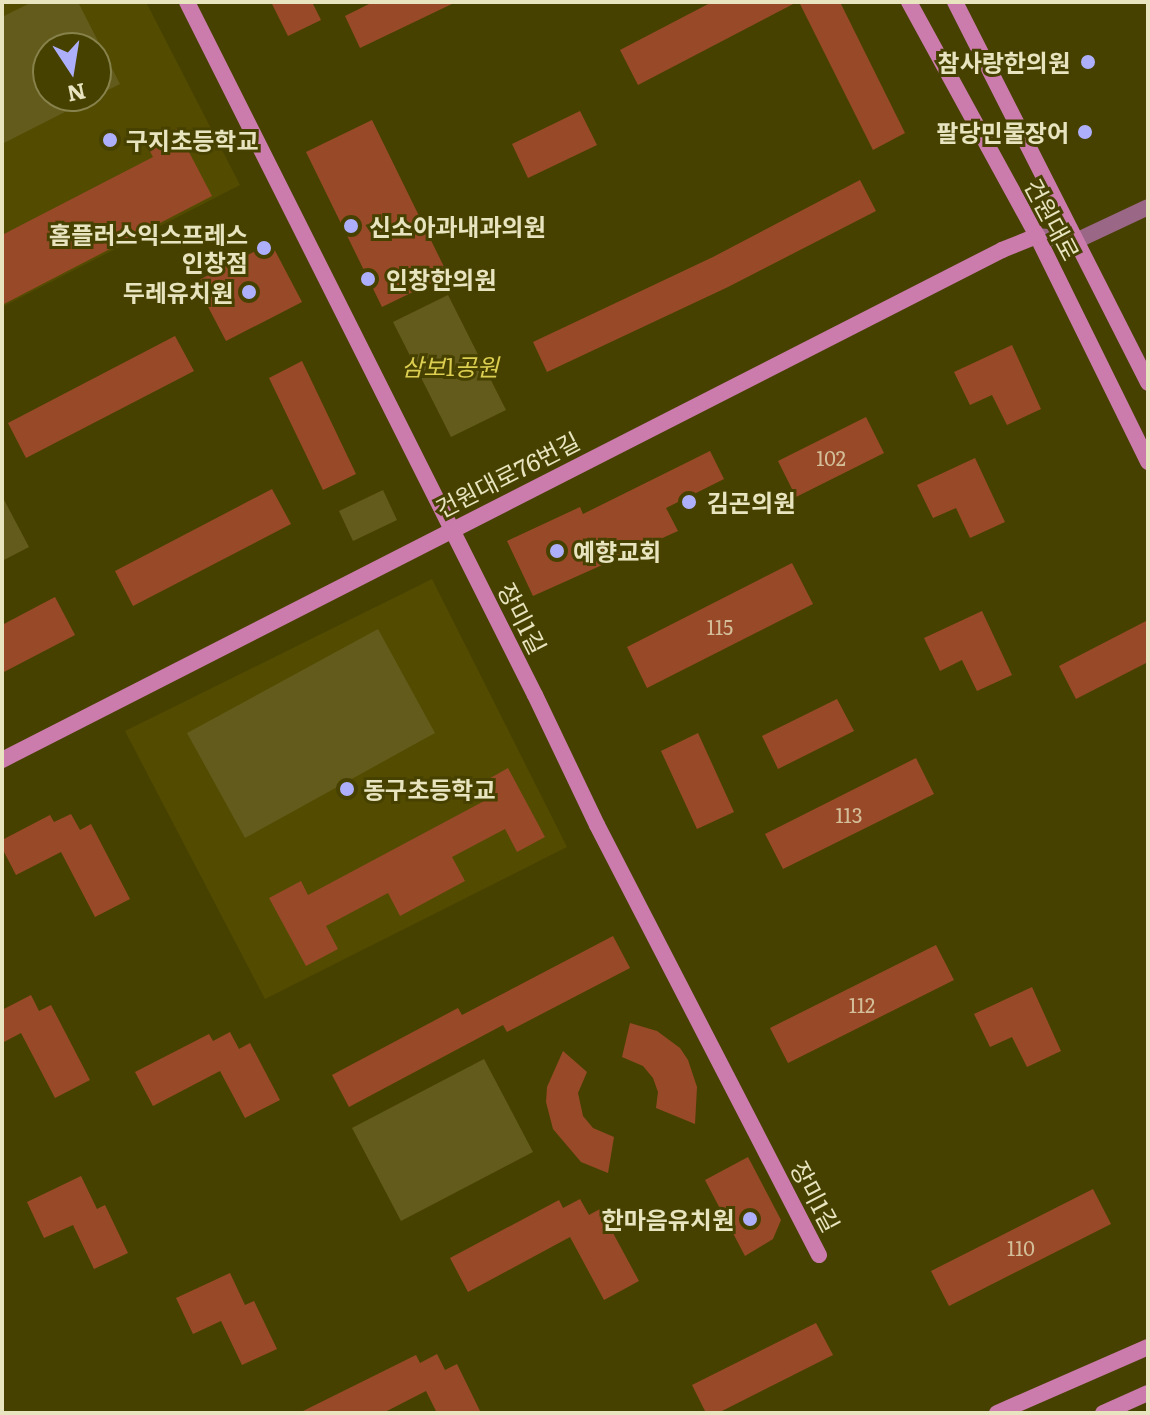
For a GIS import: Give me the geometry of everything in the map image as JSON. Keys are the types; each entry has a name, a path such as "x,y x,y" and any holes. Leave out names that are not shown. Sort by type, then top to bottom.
{"street":[{"name":"장미1길","path":"187,2 597,825 819,1255"},
{"name":"건원대로","path":"909,2 1037,236 1148,462"},
{"name":"건원대로","path":"955,2 1148,383"},
{"path":"1037,236 1078,240 1148,207"},
{"name":"건원대로76번길","path":"2,760 987,257 1037,236"},
{"path":"997,1413 1148,1347"},
{"path":"1103,1413 1148,1393"}],"shaded area":[{"name":"구지초등학교","path":"2,2 146,2 240,185 2,307"},
{"name":"동구초등학교","path":"432,579 567,847 265,999 125,731"}],"green space":[{"path":"32,2 78,2 93,32 32,32 32,112 65,112 2,144 2,17"},
{"path":"112,68 120,84 112,88"},
{"name":"삼보1공원","path":"448,295 506,410 451,437 393,322"},
{"path":"383,490 397,520 353,541 339,511"},
{"path":"2,496 29,547 2,561"},
{"path":"378,629 435,733 245,838 187,733"},
{"path":"484,1059 533,1152 401,1221 352,1128"}],"building":[{"path":"271,2 312,2 321,20 288,36"},
{"path":"373,2 456,2 360,48 345,16"},
{"path":"712,2 797,2 638,85 620,50"},
{"path":"799,2 840,2 905,133 873,150"},
{"path":"580,111 597,145 528,178 512,144"},
{"path":"372,120 448,275 382,307 306,152"},
{"path":"177,129 212,196 2,305 2,235 153,157 146,144"},
{"path":"860,180 876,211 728,287 547,372 533,342 713,257"},
{"name":"두레유치원","path":"271,243 302,302 226,341 195,282"},
{"path":"175,336 194,371 26,458 8,423"},
{"path":"1012,345 1041,409 1007,425 992,395 970,405 954,372"},
{"path":"302,361 356,474 323,490 269,378"},
{"path":"866,417 884,453 796,497 778,461"},
{"path":"710,451 724,479 666,508 678,531 533,596 507,541 580,507 583,514"},
{"path":"975,458 1005,522 970,538 956,508 933,518 917,485"},
{"path":"272,489 291,524 133,606 115,571"},
{"path":"792,563 813,604 647,688 627,647"},
{"path":"55,597 75,635 2,673 2,625"},
{"path":"982,611 1012,675 977,691 962,660 940,671 924,638"},
{"path":"1148,620 1148,662 1076,699 1059,666"},
{"path":"837,699 854,731 778,769 762,736"},
{"path":"698,733 734,812 697,829 661,751"},
{"path":"916,758 934,794 783,869 765,834"},
{"path":"508,768 545,837 517,852 505,829 452,857 465,881 400,916 388,893 326,926 338,949 306,966 269,898 301,881 308,895 486,800 478,785"},
{"path":"71,814 80,830 91,824 130,899 95,917 61,852 16,875 2,848 2,840 50,815 54,822"},
{"path":"613,936 630,968 507,1032 503,1025 349,1107 332,1075 458,1008 462,1015"},
{"path":"936,945 954,980 788,1063 770,1028"},
{"path":"1032,987 1061,1051 1027,1067 1012,1037 990,1047 974,1014"},
{"path":"31,995 39,1011 51,1005 90,1080 55,1098 21,1033 2,1043 2,1010"},
{"path":"630,1023 657,1031 680,1048 688,1060 697,1087 695,1124 656,1108 658,1092 653,1078 643,1066 622,1057"},
{"path":"230,1032 239,1049 250,1043 280,1100 245,1118 220,1071 153,1106 135,1072 209,1034 213,1041"},
{"path":"563,1051 587,1072 578,1093 583,1116 593,1128 614,1137 608,1173 581,1162 553,1129 546,1102 547,1087"},
{"path":"748,1157 781,1220 773,1239 745,1256 705,1180"},
{"path":"81,1176 97,1209 105,1205 128,1253 94,1269 73,1225 44,1238 27,1202"},
{"path":"1093,1189 1111,1224 949,1306 931,1271"},
{"path":"580,1199 589,1215 600,1209 639,1281 604,1300 570,1237 468,1292 450,1258 559,1200 563,1208"},
{"path":"230,1273 245,1305 254,1301 277,1349 242,1365 221,1321 193,1334 176,1298"},
{"path":"816,1323 833,1355 718,1413 706,1413 692,1385"},
{"path":"437,1354 445,1370 457,1364 481,1413 437,1413 426,1391 383,1413 299,1413 416,1355 420,1363"}],"place":[{"name":"참사랑한의원","path":"1088,62"},
{"name":"팔당민물장어","path":"1085,132"},
{"name":"구지초등학교","path":"110,140"},
{"name":"신소아과내과의원","path":"351,226"},
{"name":"홈플러스익스프레스 인창점","path":"264,248"},
{"name":"인창한의원","path":"368,279"},
{"name":"두레유치원","path":"249,292"},
{"name":"김곤의원","path":"689,502"},
{"name":"예향교회","path":"557,551"},
{"name":"동구초등학교","path":"347,789"},
{"name":"한마음유치원","path":"750,1219"}]}
